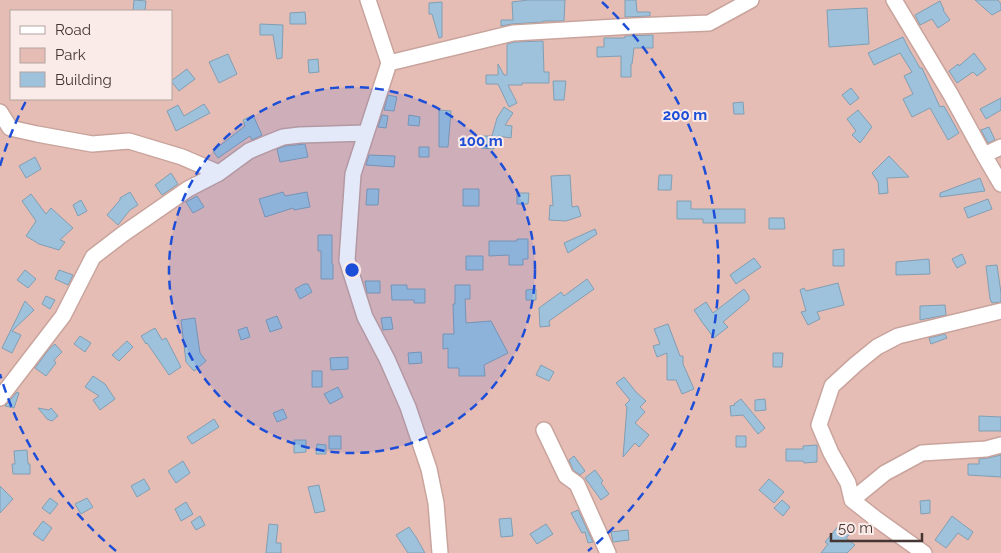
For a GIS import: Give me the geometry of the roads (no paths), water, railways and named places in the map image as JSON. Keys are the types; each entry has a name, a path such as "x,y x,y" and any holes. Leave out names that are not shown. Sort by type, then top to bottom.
{"street":[{"path":"368,0 388,63 353,174 347,260 365,317 387,359 408,407 429,469 436,503 440,553"},
{"path":"388,63 513,33 708,23 751,0"},
{"path":"894,0 951,94 1001,184"},
{"path":"0,112 10,128 92,144 129,141 182,157 219,173"},
{"path":"0,398 63,316 93,256 123,234 188,189 219,173 249,151 283,137 322,134 366,134"},
{"path":"984,155 1001,147"},
{"path":"924,553 852,500 848,483 819,425 832,386 877,347 898,336 1001,311"},
{"path":"544,430 566,476 577,484 608,553"},
{"path":"852,500 885,473 922,453 986,449 1001,445"}]}
